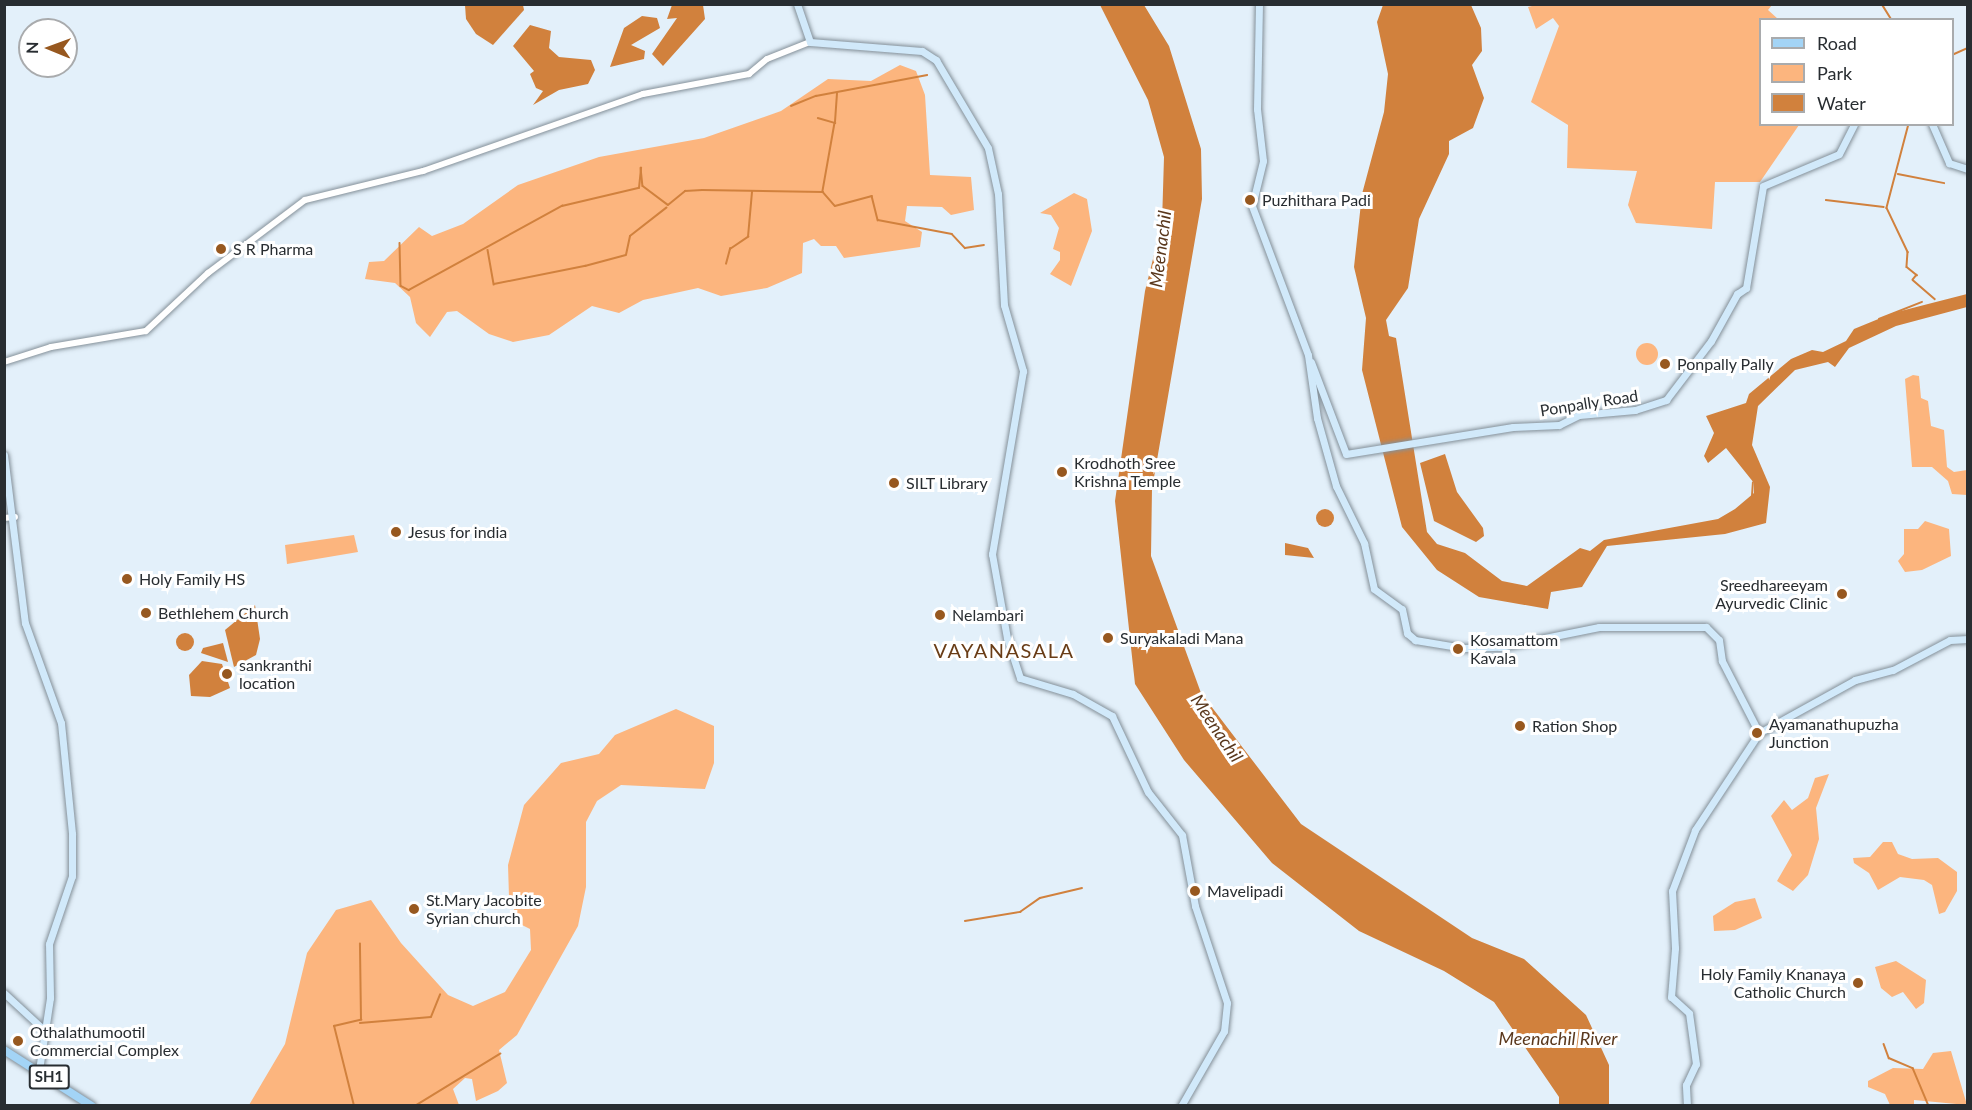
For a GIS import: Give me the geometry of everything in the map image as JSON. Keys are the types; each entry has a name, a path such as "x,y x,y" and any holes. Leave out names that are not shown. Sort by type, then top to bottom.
{"main road":[{"path":"797,4 810,42 922,51 944,70 988,148 998,194 1005,305 1023,371 992,554 1007,638 1020,678 1073,694 1112,716 1148,792 1182,835 1195,906 1227,1003 1224,1031 1181,1106"},
{"path":"1259,4 1257,110 1263,161 1252,206 1308,355 1320,429 1336,486 1364,543 1374,589 1402,609 1407,633 1415,640 1485,650 1599,627 1706,627 1719,640 1722,661 1759,733"},
{"name":"Ponpally Road","path":"1308,355 1346,454 1389,446 1558,425 1579,415 1635,410 1666,400 1711,341 1737,294 1746,288 1762,186 1839,154 1853,126"},
{"path":"1933,126 1949,163 1968,169"},
{"path":"4,455 15,517 26,623 61,723 72,834 72,876 49,944 45,1031 39,1070"},
{"path":"1687,1106 1686,1085 1696,1064 1689,1013 1671,997 1676,948 1672,891 1695,830 1759,733 1855,680 1893,670 1950,640 1968,639"},
{"path":"4,993 45,1031"},
{"name":"SH1","path":"4,1050 39,1070 92,1106"}],"street":[{"path":"4,362 51,347 146,331 208,273 320,194 423,171 643,94 749,74 767,59 810,42"},
{"path":"4,518 15,517"}],"green space":[{"path":"1536,5 1772,5 1768,10 1777,18 1759,18 1759,126 1798,126 1760,182 1715,182 1712,229 1636,223 1628,205 1637,171 1567,168 1568,125 1531,102 1559,26 1553,18 1536,29 1528,7"},
{"path":"900,65 916,71 925,95 930,175 971,177 974,210 951,215 942,207 907,206 905,221 922,232 920,247 844,258 836,246 821,246 814,239 803,243 802,273 767,288 721,296 698,288 643,300 619,313 592,306 549,335 513,342 489,334 457,311 447,312 430,337 416,323 410,297 395,283 365,279 369,262 384,261 419,227 432,236 463,224 518,185 599,157 704,138 781,111 828,79 871,81"},
{"path":"1074,193 1087,199 1092,231 1071,286 1050,274 1060,260 1060,252 1053,249 1059,228 1051,215 1040,213"},
{"path":"1647,343 1655,346 1658,354 1655,362 1647,365 1639,362 1636,354 1639,346"},
{"path":"1913,375 1919,376 1921,398 1928,401 1931,426 1944,430 1947,467 1954,472 1967,470 1967,495 1952,494 1948,481 1932,467 1912,467 1905,379"},
{"path":"1925,521 1949,529 1951,556 1922,570 1905,572 1898,561 1904,554 1904,529 1918,529"},
{"path":"354,535 358,552 287,564 285,545"},
{"path":"676,709 714,726 714,763 705,789 621,785 597,801 586,822 586,887 578,926 517,1035 499,1050 507,1083 498,1091 476,1101 472,1079 465,1078 453,1089 459,1105 249,1105 285,1044 307,953 336,910 371,900 401,943 448,995 473,1006 505,992 531,950 530,929 520,924 509,897 508,865 524,805 561,763 599,754 615,735"},
{"path":"1829,774 1816,808 1819,839 1808,875 1793,891 1777,881 1792,855 1771,816 1784,800 1792,810 1808,798 1815,778"},
{"path":"1883,842 1892,842 1898,854 1912,859 1938,858 1957,872 1957,891 1945,912 1939,914 1932,885 1924,880 1900,877 1878,890 1869,873 1854,863 1853,858 1870,857"},
{"path":"1755,898 1762,918 1735,930 1714,931 1713,916 1735,902"},
{"path":"1896,961 1926,980 1924,1003 1916,1009 1903,992 1892,997 1881,988 1875,967"},
{"path":"1951,1051 1967,1105 1914,1100 1914,1105 1890,1105 1885,1094 1868,1087 1868,1081 1893,1068 1923,1069 1933,1053"}],"water":[{"path":"465,5 523,5 524,10 493,45 476,34 466,19"},
{"path":"672,5 703,5 705,19 663,66 652,54 677,18 667,19"},
{"name":"Meenachil River","path":"1100,5 1144,5 1169,46 1201,149 1202,199 1152,489 1151,556 1201,693 1301,824 1472,938 1524,959 1586,1015 1609,1065 1609,1105 1559,1105 1559,1097 1494,1002 1444,971 1359,931 1272,863 1184,760 1135,684 1115,501 1145,291 1162,223 1164,157 1148,100"},
{"path":"1383,5 1471,5 1481,28 1482,51 1472,65 1484,98 1473,128 1449,141 1449,154 1419,219 1408,288 1386,320 1389,336 1396,338 1427,532 1437,544 1465,553 1502,581 1527,586 1580,548 1590,551 1604,540 1718,519 1735,509 1754,493 1754,483 1726,448 1708,463 1704,456 1714,433 1706,416 1746,403 1749,394 1791,359 1812,350 1823,352 1846,341 1854,329 1893,313 1967,294 1967,307 1896,326 1849,348 1835,367 1828,362 1795,370 1758,406 1752,445 1770,487 1766,523 1725,534 1607,546 1582,587 1551,592 1548,609 1479,597 1437,570 1402,527 1362,370 1366,318 1354,267 1362,194 1384,112 1388,74 1377,22"},
{"path":"642,16 657,18 660,28 631,45 645,51 644,59 610,67 624,28"},
{"path":"530,25 551,31 549,48 559,57 591,60 595,70 588,84 559,90 533,105 543,91 536,88 530,74 534,71 513,46"},
{"path":"1445,454 1457,492 1483,528 1484,536 1476,542 1434,521 1420,463"},
{"path":"1325,509 1331,512 1334,518 1331,524 1325,527 1319,524 1316,518 1319,512"},
{"path":"1285,543 1308,548 1314,558 1285,555"},
{"path":"255,605 260,639 256,655 234,667 225,630"},
{"path":"185,633 191,636 194,642 191,648 185,651 179,648 176,642 179,636"},
{"path":"223,643 228,662 201,653 203,648"},
{"path":"202,661 222,664 230,688 210,697 191,696 189,675"}],"waterway":[{"path":"1882,4 1891,18"},
{"path":"1954,54 1968,48"},
{"path":"791,106 816,96 927,75"},
{"path":"835,122 837,94"},
{"path":"818,118 835,123 823,191"},
{"path":"1908,126 1887,208 1908,252 1907,267 1917,275 1913,280 1935,299"},
{"path":"400,243 401,286 409,290 562,206 639,188 641,168 643,186 668,205 685,191 702,190 823,192 835,206 872,196 878,220 952,234 965,248 984,245"},
{"path":"1898,174 1944,183"},
{"path":"726,264 730,249 748,237 752,192"},
{"path":"1826,200 1884,207"},
{"path":"488,250 494,284 585,266 626,255 630,236 666,208"},
{"path":"1879,319 1922,302"},
{"path":"1752,496 1753,483"},
{"path":"965,921 1020,912 1040,898 1082,888"},
{"path":"354,1106 334,1026 361,1020 360,944"},
{"path":"360,1023 431,1017 440,995"},
{"path":"1884,1044 1889,1058 1913,1068 1929,1106"},
{"path":"415,1106 500,1054"}],"place":[{"name":"Puzhithara Padi","path":"1250,200"},
{"name":"S R Pharma","path":"221,249"},
{"name":"Ponpally Pally","path":"1665,364"},
{"name":"Krodhoth Sree Krishna Temple","path":"1062,472"},
{"name":"SILT Library","path":"894,483"},
{"name":"Jesus for india","path":"396,532"},
{"name":"Holy Family HS","path":"127,579"},
{"name":"Sreedhareeyam Ayurvedic Clinic","path":"1842,594"},
{"name":"Bethlehem Church","path":"146,613"},
{"name":"Nelambari","path":"940,615"},
{"name":"Suryakaladi Mana","path":"1108,638"},
{"name":"Kosamattom Kavala","path":"1458,649"},
{"name":"sankranthi location","path":"227,674"},
{"name":"Ration Shop","path":"1520,726"},
{"name":"Ayamanathupuzha Junction","path":"1757,733"},
{"name":"Mavelipadi","path":"1195,891"},
{"name":"St.Mary Jacobite Syrian church","path":"414,909"},
{"name":"Holy Family Knanaya Catholic Church","path":"1858,983"},
{"name":"Othalathumootil Commercial Complex","path":"18,1041"}],"district":[{"name":"VAYANASALA","path":"1004,650"}],"water label":[{"name":"Meenachil","path":"1160,249"},
{"name":"Meenachil","path":"1217,728"}]}
